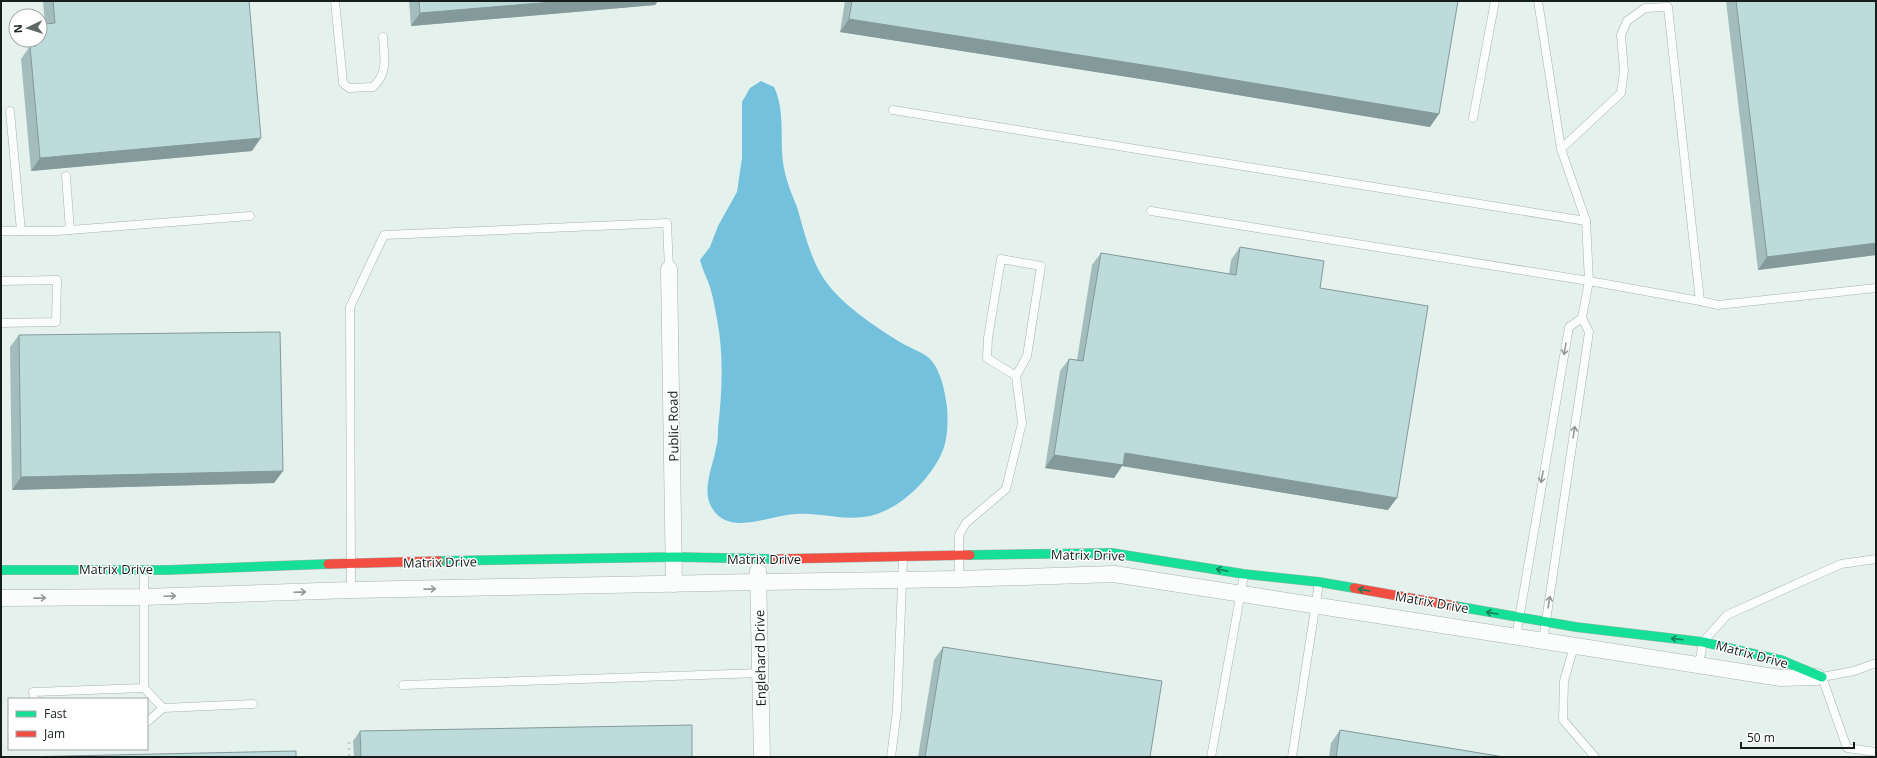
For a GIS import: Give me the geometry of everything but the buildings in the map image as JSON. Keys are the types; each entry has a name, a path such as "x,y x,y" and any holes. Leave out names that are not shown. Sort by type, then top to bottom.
{"street":[{"name":"Public Road","path":"670,269 675,557 674,584"},
{"name":"Matrix Drive","path":"1,570 144,569 352,563 675,557 757,559 1112,553 1208,567 1244,574 1319,582 1576,627 1703,642 1781,660 1822,677"},
{"name":"Englehard Drive","path":"757,559 762,757"},
{"name":"Matrix Drive","path":"1,598 144,597 351,590 959,579 1114,574 1781,678 1822,677"}],"lane":[{"path":"335,1 343,83 349,88 374,87 379,82 385,70 383,37"},
{"path":"1473,118 1495,1"},
{"path":"1538,1 1561,149 1586,221 1589,281 1582,318 1589,332 1543,641"},
{"path":"1561,149 1621,93 1624,71 1622,35 1627,21 1645,8 1668,4 1700,301"},
{"path":"893,110 1586,221"},
{"path":"10,111 21,231"},
{"path":"66,176 70,230"},
{"path":"1151,211 1589,281 1718,305 1876,288"},
{"path":"1,231 70,230 250,216"},
{"path":"351,590 350,307 384,235 667,223 670,269"},
{"path":"959,579 959,535 966,523 1006,489 1022,423 1016,376 1027,356 1041,266 1001,259 988,338 987,358 1016,376"},
{"path":"1,281 57,280 56,322 1,323"},
{"path":"1516,637 1518,617 1569,327 1582,318"},
{"path":"891,757 897,710 903,557"},
{"path":"1699,664 1703,642 1727,614 1841,564 1876,559"},
{"path":"144,569 144,688 163,708"},
{"path":"1211,757 1244,574"},
{"path":"1292,757 1314,604 1319,582"},
{"path":"1576,627 1575,647 1564,681 1563,720 1595,757"},
{"path":"1876,663 1854,671 1822,677 1847,748 1876,752"},
{"path":"403,685 761,673"},
{"path":"34,698 33,692 144,688"},
{"path":"148,721 163,708 254,704"}],"water":[{"path":"761,81 774,87 780,105 782,153 785,174 808,244 819,271 839,297 869,322 890,336 929,358 937,368 944,388 948,417 946,440 943,450 930,473 911,494 900,502 888,509 863,517 855,518 796,514 739,523 719,517 709,501 708,486 717,446 721,402 721,346 713,299 700,260 710,247 718,226 737,192 742,158 742,102 750,88"}],"railway":[{"path":"349,742 349,757"}],"traffic: fast":[{"path":"970,555 1112,553 1244,574 1319,582 1354,588"},
{"path":"439,561 675,557 777,559"},
{"path":"1,570 167,570 328,564"},
{"path":"1455,606 1576,627 1703,642 1781,660 1822,677"}],"traffic: jam":[{"path":"777,559 970,555"},
{"path":"328,564 439,561"},
{"path":"1354,588 1455,606"}]}
